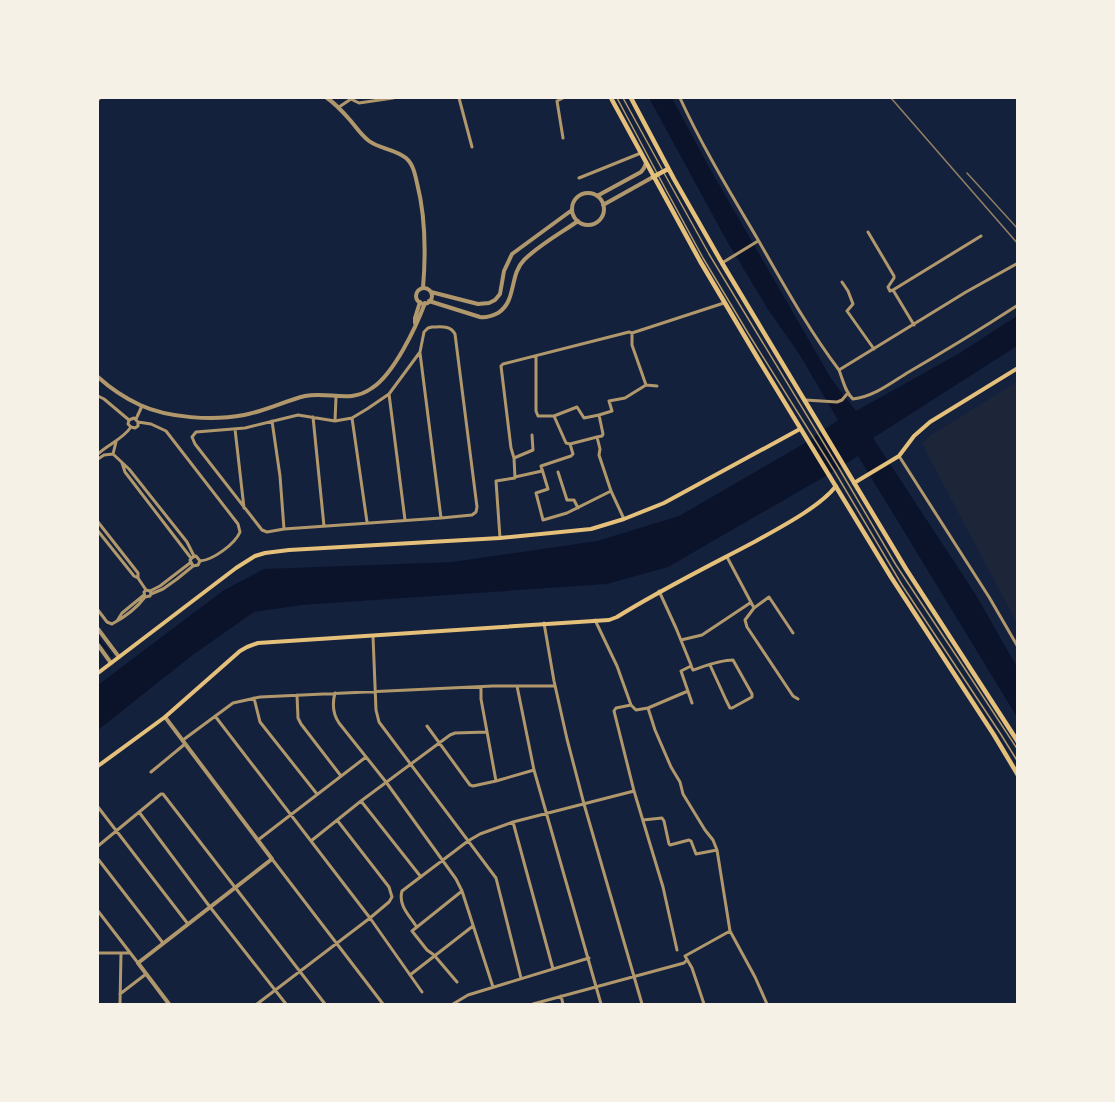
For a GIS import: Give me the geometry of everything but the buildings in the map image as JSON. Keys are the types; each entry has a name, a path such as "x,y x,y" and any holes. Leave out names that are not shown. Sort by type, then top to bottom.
{"highway":[{"path":"611,98 724,303 800,429 809,437 835,485 891,577 994,735 1017,775"},
{"path":"631,98 666,170 906,568 1017,742"},
{"path":"656,176 666,170"}],"main road":[{"path":"854,483 899,456 914,436 930,422 1017,368"},
{"path":"98,673 255,556 319,547 500,538 591,529 624,519 675,498 800,429"},
{"path":"98,766 165,717 252,644 609,620 782,526 827,496 835,485"},
{"path":"827,496 840,493"}],"street":[{"path":"327,98 339,107 367,140 403,156 412,165 420,194 425,231 423,288 417,293 417,297 424,302 480,317 495,314 507,305 511,298 517,271 525,259 578,221"},
{"path":"339,107 351,98 359,103 393,98"},
{"path":"459,98 472,147"},
{"path":"563,98 557,100 563,138"},
{"path":"680,98 694,129 757,242 839,370 847,395 853,399 878,391 1017,305"},
{"path":"579,178 640,153"},
{"path":"597,196 641,172 646,163"},
{"path":"603,205 656,176"},
{"path":"583,194 597,196 603,205 603,215 597,222 587,225 578,221 573,214 575,201 583,194"},
{"path":"423,288 478,304 495,300 500,294 504,271 512,254 573,210"},
{"path":"868,232 894,276 888,286 914,325"},
{"path":"892,290 981,236"},
{"path":"722,263 757,242"},
{"path":"839,370 1017,263"},
{"path":"842,282 853,304 847,311 874,349"},
{"path":"98,377 142,406 182,416 210,419 246,415 306,396 351,397 364,394 375,387 393,365 410,337 424,302 432,297 431,292"},
{"path":"515,477 501,366 503,364 632,333 724,303"},
{"path":"420,352 389,394 352,418 335,421 298,414 245,428 196,432 192,437 195,444 264,532 367,522 441,518 472,514 476,512 477,507 453,331 446,327 428,328 424,332 420,352 441,518"},
{"path":"632,333 632,345 646,385"},
{"path":"536,356 536,411 538,416 554,416 577,407 584,418 599,415 612,411 609,401 625,398 646,385 657,386"},
{"path":"389,394 405,520"},
{"path":"805,400 837,402 847,395"},
{"path":"98,396 129,420 128,424 131,428"},
{"path":"335,421 336,397"},
{"path":"98,454 131,428 136,427 142,406"},
{"path":"570,444 603,435 599,415"},
{"path":"554,416 573,454 541,466 548,489 536,493 543,520 578,508 611,491"},
{"path":"313,417 324,526"},
{"path":"113,454 122,463 124,472 192,561 198,565 200,561 212,558 237,539 240,532 238,524 166,431 132,418 129,420"},
{"path":"352,418 367,522"},
{"path":"272,421 280,476 284,529"},
{"path":"235,429 244,508"},
{"path":"514,458 533,450 532,435"},
{"path":"597,437 599,455 611,491 624,519"},
{"path":"113,454 116,442"},
{"path":"98,459 104,455 113,454"},
{"path":"899,456 989,597 1017,647"},
{"path":"500,538 496,481 542,471"},
{"path":"558,472 567,500 574,500 578,508"},
{"path":"98,522 138,573 138,578"},
{"path":"98,531 149,592"},
{"path":"98,610 112,624 130,613 145,596 144,592 163,589 177,579 192,561 198,557 200,561"},
{"path":"727,557 754,608"},
{"path":"659,591 693,670 710,665 733,660 752,697 730,708 710,665"},
{"path":"793,633 769,597 754,608 745,620 747,627 793,696 798,699"},
{"path":"681,640 702,635 751,603"},
{"path":"595,620 617,666 631,705 636,710 648,708 688,692"},
{"path":"544,623 567,739 642,1005"},
{"path":"98,629 119,657"},
{"path":"373,635 376,710 379,722 496,878 521,978"},
{"path":"98,645 111,663"},
{"path":"691,666 681,671 692,703"},
{"path":"516,686 534,770 601,1005"},
{"path":"151,772 233,703 254,698 481,687 555,686"},
{"path":"481,687 481,699 496,781"},
{"path":"335,693 333,706 336,718 386,782 456,879 493,987"},
{"path":"297,695 298,718 301,724 341,776"},
{"path":"254,698 260,722 317,794"},
{"path":"631,705 616,708 614,711 634,791 663,886 677,950"},
{"path":"648,708 655,730 680,782 683,794 713,840 717,850 730,931 755,976 767,1005"},
{"path":"215,716 370,918 422,992"},
{"path":"165,717 383,1005"},
{"path":"427,726 470,785 496,781 534,770"},
{"path":"311,841 450,735 487,732"},
{"path":"258,840 366,757"},
{"path":"416,926 402,905 400,897 402,891 468,841 513,822 634,791"},
{"path":"98,846 163,794 325,1005"},
{"path":"361,801 421,877"},
{"path":"98,807 99,813 188,924"},
{"path":"139,812 286,1005"},
{"path":"643,820 662,818 670,845 689,840 696,854 717,850"},
{"path":"257,1005 391,900 392,894 389,887 337,820"},
{"path":"513,822 554,969"},
{"path":"98,859 163,943"},
{"path":"138,963 272,859"},
{"path":"457,982 412,931 462,891"},
{"path":"98,911 169,1005"},
{"path":"410,975 473,926"},
{"path":"704,1005 692,968 685,956 730,931"},
{"path":"98,953 130,953"},
{"path":"120,1005 121,953"},
{"path":"453,1005 468,995 588,958"},
{"path":"533,1005 684,963 687,960"},
{"path":"120,994 146,974"},
{"path":"561,996 563,1005"}],"lane":[{"path":"617,98 656,176 809,437 835,472 902,585 1017,762"},
{"path":"623,98 666,170 709,254 896,565 1017,750"}],"shaded area":[{"path":"649,98 672,98 709,167 832,380 856,411 958,354 1017,316 1017,346 873,438 976,595 1017,667 1017,717 858,456 668,567 607,584 302,605 254,612 194,654 98,730 98,685 224,590 264,569 452,562 597,541 679,516 805,443 838,420 798,352 769,311 728,243"},
{"path":"1017,382 1017,623 922,444 931,435"}],"waterway":[{"path":"98,638 112,656"}],"railway":[{"path":"891,98 1018,244"},
{"path":"967,173 1018,229"}]}
